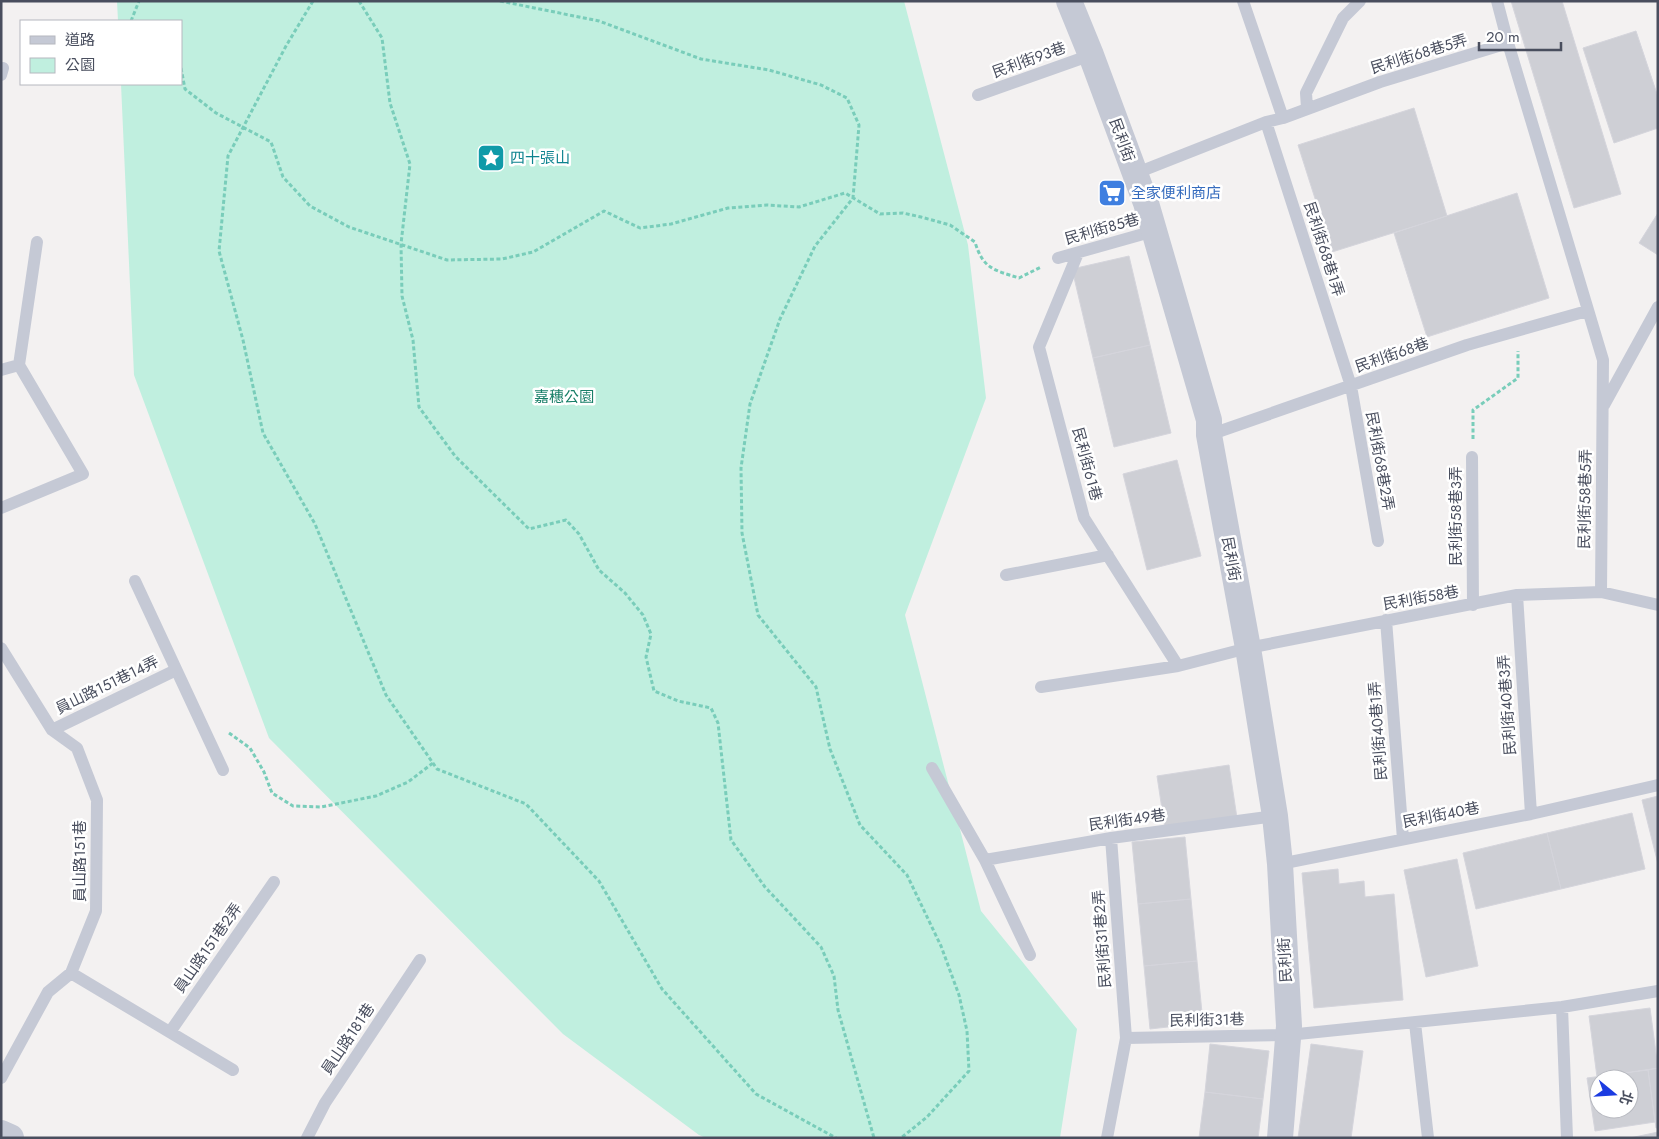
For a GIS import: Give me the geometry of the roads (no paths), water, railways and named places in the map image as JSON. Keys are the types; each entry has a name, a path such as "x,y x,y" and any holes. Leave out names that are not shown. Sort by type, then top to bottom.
{"street":[{"name":"民利街","path":"1069,1 1091,55 1154,231 1209,420 1208,435 1248,648 1275,816 1280,864 1288,1035 1280,1138"},
{"path":"1,1134 10,1138"}],"lane":[{"path":"1243,1 1283,118"},
{"path":"1308,108 1306,93 1343,18 1360,1"},
{"path":"1497,1 1587,311"},
{"name":"民利街68巷5弄","path":"1134,174 1266,122 1283,118 1380,82 1508,43"},
{"name":"民利街93巷","path":"978,95 1091,55"},
{"name":"民利街68巷1弄","path":"1266,122 1351,386"},
{"name":"民利街85巷","path":"1058,258 1154,231"},
{"path":"1,508 83,474 19,365 37,242"},
{"name":"民利街61巷","path":"1078,253 1039,347 1084,518 1178,666"},
{"name":"民利街58巷5弄","path":"1603,407 1658,307"},
{"name":"民利街68巷","path":"1208,435 1467,345 1587,311"},
{"name":"民利街58巷5弄","path":"1587,311 1603,360 1601,592"},
{"path":"1,370 19,365"},
{"name":"民利街68巷2弄","path":"1351,386 1378,541"},
{"name":"民利街58巷3弄","path":"1472,457 1473,605"},
{"path":"1006,575 1108,555"},
{"name":"員山路151巷14弄","path":"135,581 223,770"},
{"name":"民利街58巷","path":"1248,648 1517,595 1601,592 1658,605"},
{"name":"民利街40巷3弄","path":"1517,595 1531,814"},
{"name":"民利街40巷1弄","path":"1386,620 1403,840"},
{"name":"員山路151巷","path":"1,648 52,730 77,748 97,800 96,911 71,973 48,992 1,1078"},
{"path":"1041,687 1178,666 1248,648"},
{"name":"員山路151巷14弄","path":"52,730 176,670"},
{"path":"932,768 985,860 1030,954"},
{"name":"民利街40巷","path":"1280,864 1531,814 1658,786"},
{"name":"民利街49巷","path":"985,860 1111,838 1275,816"},
{"name":"民利街31巷2弄","path":"1107,1138 1126,1038 1111,838"},
{"name":"員山路151巷2弄","path":"170,1032 274,882"},
{"name":"員山路181巷","path":"308,1138 325,1103 420,960"},
{"path":"71,973 234,1070"},
{"name":"民利街31巷","path":"1126,1038 1288,1035 1562,1007 1658,991"},
{"path":"1562,1007 1567,1138"},
{"path":"1415,1023 1428,1138"}],"place":[{"name":"四十張山","path":"491,158"},
{"name":"全家便利商店","path":"1112,193"}],"park label":[{"name":"嘉穗公園","path":"564,397"}]}
